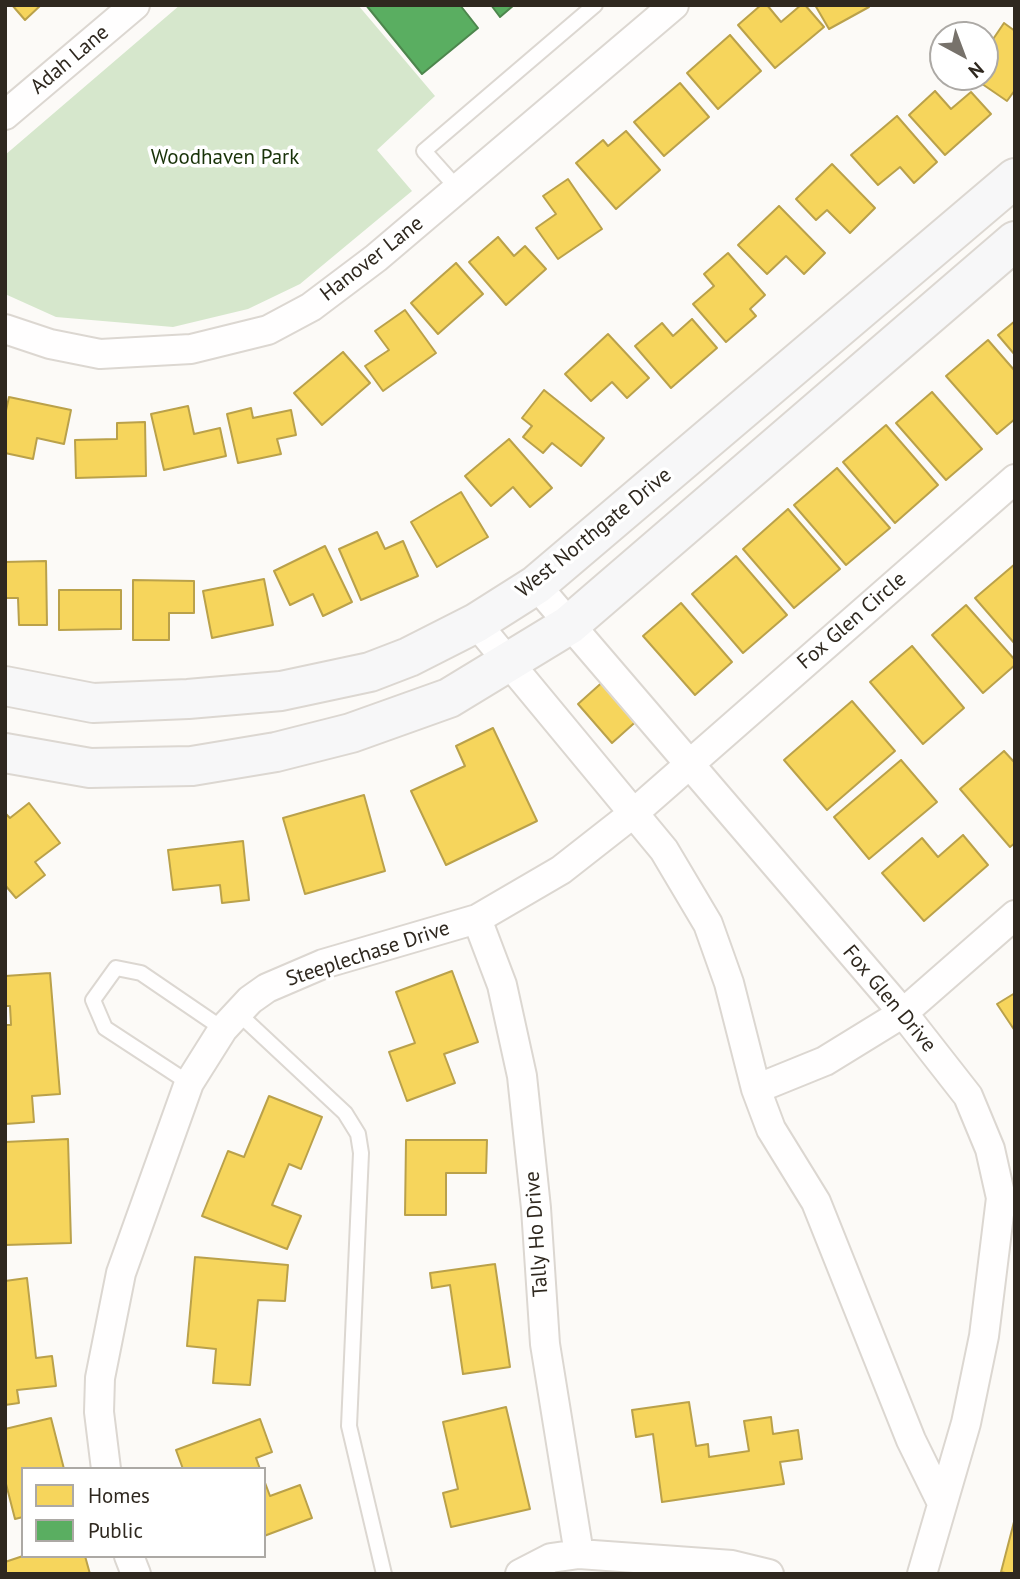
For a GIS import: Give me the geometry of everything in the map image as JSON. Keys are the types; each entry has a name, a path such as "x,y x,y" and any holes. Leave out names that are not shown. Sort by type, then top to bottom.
{"main road":[{"name":"West Northgate Drive","path":"5,686 93,703 281,691 370,672 476,623 536,585 1015,178"},
{"path":"5,754 90,768 192,766 276,752 393,720 449,698 509,664 569,625 1015,241"}],"street":[{"name":"Adah Lane","path":"5,115 135,5"},
{"name":"Hanover Lane","path":"5,329 50,344 100,354 191,349 268,330 311,307 376,258 674,5"},
{"name":"Fox Glen Circle","path":"690,763 1015,478"},
{"name":"Fox Glen Drive","path":"536,585 903,1013 968,1096 990,1149 1001,1198 984,1336 966,1423 922,1574"},
{"path":"476,623 635,812 664,850 708,924 729,983 756,1089 771,1129 816,1202 911,1440 942,1503"},
{"name":"Steeplechase Drive","path":"106,1467 99,1412 100,1378 121,1273 189,1083 231,1021 267,988 323,964 477,919 562,870 635,812 690,763"},
{"path":"756,1089 825,1061 903,1013 1015,915"},
{"name":"Tally Ho Drive","path":"477,919 502,985 522,1076 536,1208 545,1344 579,1553"},
{"path":"520,1574 551,1558 579,1553 732,1565 769,1574"}],"lane":[{"path":"458,189 424,151 595,5"},
{"path":"189,1083 105,1028 93,1000 116,968 141,973 231,1021 345,1113 358,1134 361,1153 349,1426 384,1574"}],"green space":[{"name":"Woodhaven Park","path":"180,5 358,5 435,96 377,150 412,191 300,284 248,309 173,327 56,317 5,294 5,155"}],"building: Homes":[{"path":"12,5 41,5 25,20"},
{"path":"761,5 767,5 781,22 801,5 805,5 824,27 775,68 738,25"},
{"path":"815,5 868,5 869,7 829,29"},
{"path":"1004,23 1015,31 1015,90 1007,101 992,91 999,91 999,30"},
{"path":"730,35 761,71 718,109 687,73"},
{"path":"680,83 709,117 664,156 634,122"},
{"path":"935,91 951,109 971,92 991,114 945,155 909,115"},
{"path":"897,116 937,162 914,183 900,167 878,185 851,155"},
{"path":"626,131 660,170 616,209 576,163 603,140 608,146"},
{"path":"832,164 875,208 850,233 827,210 816,220 796,199"},
{"path":"568,179 602,229 558,259 536,228 556,214 543,196"},
{"path":"779,206 825,253 804,274 786,256 767,274 738,245"},
{"path":"498,237 514,256 525,246 546,269 506,305 469,262"},
{"path":"728,253 765,295 750,309 756,316 726,342 693,304 714,286 704,274"},
{"path":"456,263 483,294 438,334 411,303"},
{"path":"405,310 436,353 383,391 365,366 389,350 375,331"},
{"path":"692,319 717,348 671,388 635,346 662,323 673,336"},
{"path":"1015,321 1015,355 998,335"},
{"path":"608,334 649,378 627,398 612,382 591,401 565,374"},
{"path":"988,340 1015,371 1015,419 997,434 946,376"},
{"path":"343,352 370,383 322,425 294,393"},
{"path":"544,390 604,438 581,466 552,443 543,453 523,437 532,426 522,418"},
{"path":"932,392 982,449 946,480 896,423"},
{"path":"9,397 71,410 64,444 37,438 33,459 5,453 5,415"},
{"path":"188,406 194,434 220,428 226,456 164,470 151,414"},
{"path":"251,408 253,418 291,410 296,435 277,439 281,454 238,463 227,414"},
{"path":"145,422 146,476 76,478 75,440 117,439 117,423"},
{"path":"886,425 938,485 895,523 843,462"},
{"path":"509,439 552,488 530,507 513,487 491,506 465,476"},
{"path":"837,468 890,528 846,565 794,505"},
{"path":"461,492 488,537 437,567 411,522"},
{"path":"788,509 840,569 794,608 743,549"},
{"path":"377,532 385,549 403,541 418,576 361,600 339,549"},
{"path":"325,546 352,602 323,616 313,594 290,605 274,571"},
{"path":"736,556 787,615 743,653 692,594"},
{"path":"46,561 47,625 19,625 18,598 5,598 5,562"},
{"path":"1015,564 1015,644 975,598"},
{"path":"264,579 273,625 212,638 203,591"},
{"path":"133,580 194,581 194,613 169,613 169,640 133,640"},
{"path":"59,590 121,590 121,629 59,630"},
{"path":"681,603 732,662 695,695 643,636"},
{"path":"966,605 1015,660 1015,665 983,693 932,635"},
{"path":"912,646 964,708 923,744 870,682"},
{"path":"607,678 641,717 612,743 578,704"},
{"path":"852,701 895,751 827,810 784,760"},
{"path":"493,728 537,821 446,865 411,791 465,766 456,746"},
{"path":"1004,751 1015,763 1015,843 1010,847 960,789"},
{"path":"901,760 937,802 869,859 834,817"},
{"path":"364,795 385,871 305,894 283,818"},
{"path":"29,803 60,843 35,862 45,875 16,898 5,885 5,813 10,818"},
{"path":"963,835 988,865 924,921 882,873 922,838 938,857"},
{"path":"243,841 249,900 222,903 220,885 173,890 168,850"},
{"path":"452,971 478,1042 444,1054 455,1083 407,1101 389,1052 415,1043 396,992"},
{"path":"50,973 60,1094 32,1096 34,1122 5,1124 5,1025 11,1025 10,1006 5,1006 5,976"},
{"path":"1015,993 1015,1031 997,1004"},
{"path":"269,1096 322,1117 301,1169 289,1164 272,1205 301,1216 287,1249 202,1216 228,1151 244,1157"},
{"path":"68,1139 71,1243 5,1245 5,1142"},
{"path":"406,1140 487,1140 486,1173 446,1173 446,1215 405,1215"},
{"path":"195,1257 288,1265 285,1301 258,1300 250,1385 213,1383 216,1349 187,1346"},
{"path":"495,1264 510,1367 463,1374 450,1285 432,1288 430,1273"},
{"path":"27,1278 36,1358 52,1356 56,1386 17,1390 19,1403 5,1405 5,1281"},
{"path":"689,1402 696,1446 708,1444 709,1457 749,1451 744,1421 771,1417 773,1434 798,1430 802,1459 780,1462 784,1484 662,1502 653,1434 636,1437 632,1410"},
{"path":"506,1407 530,1509 451,1527 443,1493 458,1489 443,1422"},
{"path":"51,1418 63,1467 21,1467 21,1518 15,1519 5,1480 5,1429"},
{"path":"260,1419 272,1452 256,1458 259,1467 182,1467 176,1450"},
{"path":"266,1485 270,1496 300,1485 312,1518 266,1535"},
{"path":"1015,1518 1015,1574 1009,1574 1001,1572"},
{"path":"21,1557 86,1558 90,1574 5,1574 5,1562"}],"building: Public":[{"path":"366,5 460,5 478,28 422,74"},
{"path":"491,5 514,5 500,17"}]}
